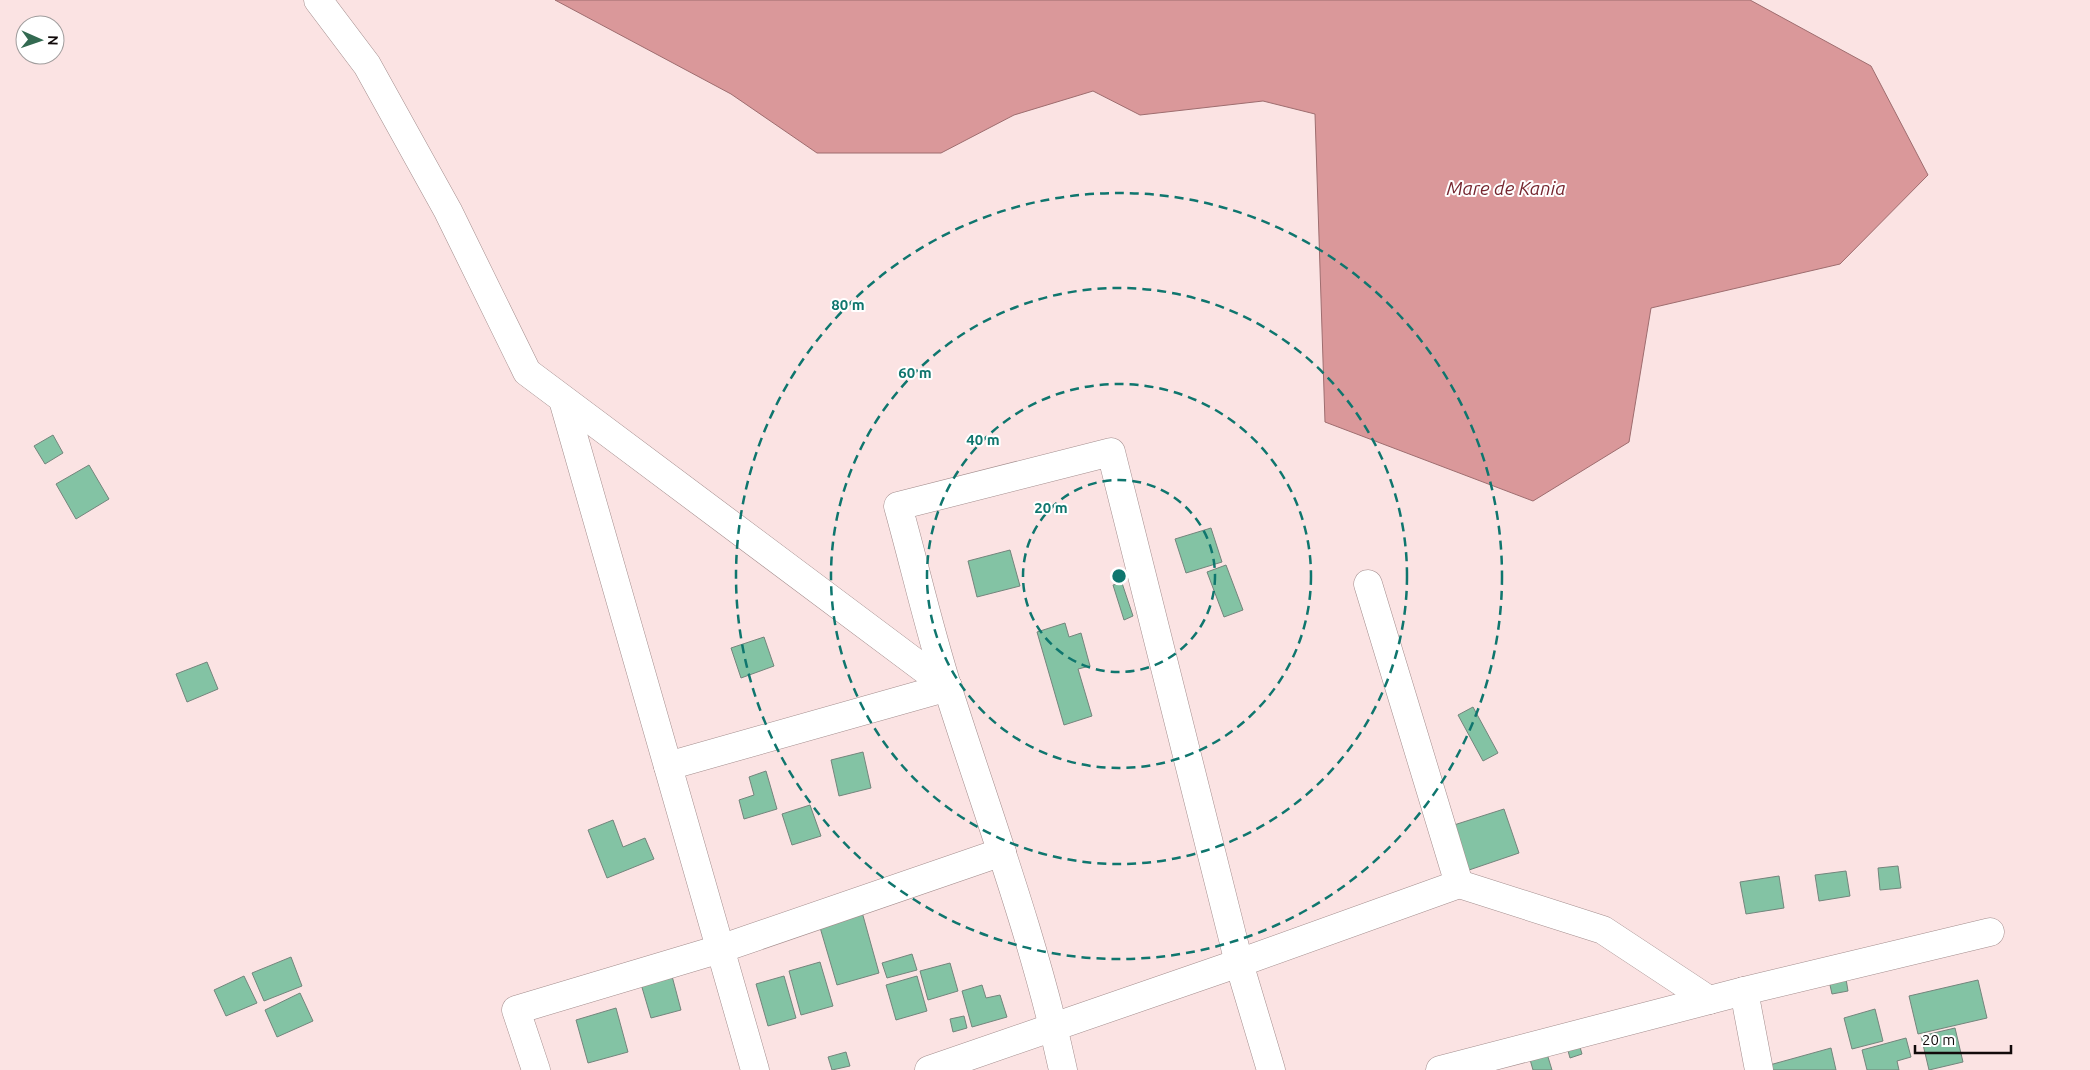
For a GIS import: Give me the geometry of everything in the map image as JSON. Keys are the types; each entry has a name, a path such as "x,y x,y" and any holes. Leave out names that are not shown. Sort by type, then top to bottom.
{"street":[{"path":"318,0 367,65 448,211 527,372 948,687"},
{"path":"563,400 755,1070"},
{"path":"1064,1070 1054,1028 1002,852 948,687 898,506 1111,452 1239,963 1272,1070"},
{"path":"1368,584 1459,884"},
{"path":"668,766 948,687"},
{"path":"536,1070 516,1010 720,949 1002,852"},
{"path":"929,1070 1054,1028 1459,884 1603,930 1709,1000"},
{"path":"1446,1069 1744,991 1990,932"},
{"path":"1744,991 1760,1070"}],"water":[{"name":"Mare de Kania","path":"555,0 1750,0 1871,66 1928,175 1840,264 1651,308 1629,442 1533,501 1325,422 1315,114 1263,101 1140,115 1093,91 1014,115 941,153 817,153 731,94"}],"building":[{"path":"53,435 63,453 45,464 34,446"},
{"path":"89,465 109,499 76,519 56,484"},
{"path":"1211,528 1222,562 1186,573 1175,539"},
{"path":"1010,550 1020,586 977,597 968,561"},
{"path":"1226,565 1243,610 1224,617 1207,572"},
{"path":"1122,583 1133,616 1124,620 1113,585"},
{"path":"1065,623 1069,637 1081,633 1090,666 1078,669 1092,716 1064,725 1037,632"},
{"path":"764,637 774,666 741,678 731,648"},
{"path":"207,662 218,689 187,702 176,674"},
{"path":"1473,707 1498,753 1483,761 1458,715"},
{"path":"863,752 871,788 839,796 831,760"},
{"path":"766,771 777,809 744,819 739,800 754,795 749,777"},
{"path":"810,805 821,836 792,845 782,814"},
{"path":"1504,809 1519,853 1469,870 1454,825"},
{"path":"613,820 623,847 645,838 654,859 607,878 588,830"},
{"path":"1898,866 1901,888 1880,890 1878,868"},
{"path":"1846,871 1850,896 1819,901 1815,875"},
{"path":"1779,876 1784,908 1746,914 1740,882"},
{"path":"862,912 879,973 837,985 819,924"},
{"path":"912,954 917,970 887,978 882,963"},
{"path":"291,957 302,986 264,1001 252,973"},
{"path":"820,962 833,1006 801,1015 789,971"},
{"path":"950,963 958,991 928,1000 920,971"},
{"path":"1845,973 1848,991 1832,994 1828,976"},
{"path":"244,976 257,1003 226,1016 214,990"},
{"path":"672,976 681,1010 651,1018 641,984"},
{"path":"784,976 796,1018 768,1026 756,984"},
{"path":"917,976 927,1011 896,1020 886,985"},
{"path":"1978,980 1987,1018 1918,1034 1909,996"},
{"path":"982,985 986,998 1000,995 1007,1017 972,1027 962,991"},
{"path":"300,993 313,1021 277,1037 265,1010"},
{"path":"616,1008 628,1052 588,1063 576,1020"},
{"path":"1875,1009 1883,1041 1852,1049 1844,1018"},
{"path":"964,1016 967,1028 953,1032 950,1019"},
{"path":"1955,1028 1963,1062 1929,1070 1921,1036"},
{"path":"1577,1037 1582,1054 1570,1058 1565,1040"},
{"path":"1906,1038 1911,1057 1897,1061 1899,1070 1867,1070 1862,1050"},
{"path":"1544,1044 1552,1070 1533,1070 1527,1049"},
{"path":"1831,1048 1836,1070 1767,1070 1766,1066"},
{"path":"846,1052 850,1066 832,1070 828,1057"}]}
